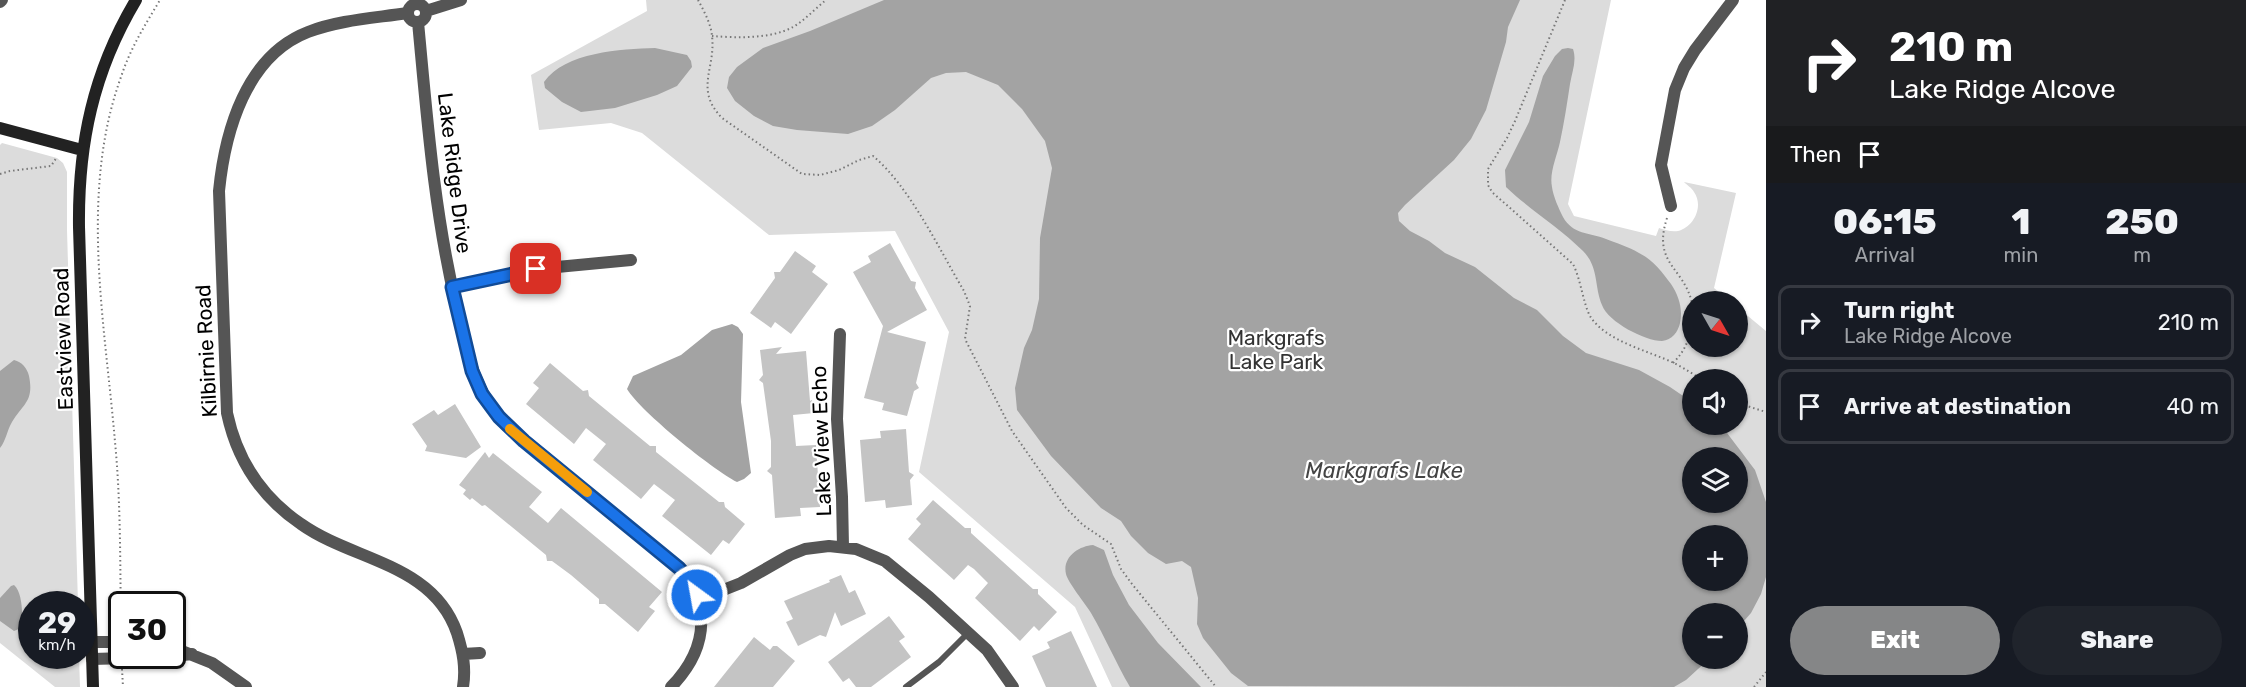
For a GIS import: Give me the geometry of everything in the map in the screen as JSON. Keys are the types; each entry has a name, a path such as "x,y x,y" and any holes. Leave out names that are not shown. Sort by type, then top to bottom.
{"street":[{"name":"Eastview Road","path":"90,591 79,227 82,150 90,109 104,67 136,0"},
{"path":"426,11 461,0"},
{"path":"1671,206 1661,165 1675,90 1695,50 1732,0"},
{"path":"412,6 423,6 426,11 423,19 418,22 410,19 412,6"},
{"name":"Kilbirnie Road","path":"412,6 327,26 292,39 280,48 256,74 237,111 222,163 219,191 227,413 238,451 249,473 266,495 303,526 403,573 427,590 441,604 454,625 463,654 463,687"},
{"name":"Lake Ridge Drive","path":"418,22 441,235 472,371 482,394 494,411 524,441 679,568 690,581 698,600 701,625 699,642 689,666 671,687"},
{"path":"0,128 82,150"},
{"path":"452,287 536,269 631,260"},
{"name":"Lake View Echo","path":"840,334 837,419 843,546"},
{"path":"698,600 747,580 799,552 823,546 843,546 862,550 885,561 969,632 991,654 1013,687"},
{"path":"186,652 212,663 246,687"},
{"path":"463,654 480,653"},
{"path":"96,659 192,654"},
{"name":"Eastview Road","path":"92,669 93,687"}],"lane":[{"path":"906,687 939,662 969,632"}],"path":[{"path":"120,591 116,451 101,300 100,175 106,130 121,77 136,42 160,0"},
{"path":"698,0 712,36 706,89 714,109 722,118 802,174 820,175 873,156 882,164 908,197 964,291 970,306 965,339 1012,431 1066,508 1083,525 1111,544 1121,569 1215,687"},
{"path":"712,36 729,38 784,31 795,26 826,0"},
{"path":"1565,0 1515,121 1488,169 1488,185 1492,192 1573,264 1579,276 1590,315 1599,327 1612,336 1683,369"},
{"path":"0,174 46,168 56,160"},
{"path":"1671,206 1664,230 1663,245 1671,267 1684,283 1687,291"},
{"path":"1673,363 1682,354"},
{"path":"1748,406 1766,412"},
{"path":"122,670 123,687"},
{"path":"1754,687 1766,672"}],"green space":[{"name":"Markgrafs Lake","path":"646,0 1611,0 1568,204 1574,216 1656,236 1659,228 1678,231 1693,221 1698,209 1697,198 1684,182 1736,193 1714,288 1718,291 1682,291 1682,357 1748,357 1748,316 1766,331 1766,687 1112,687 1075,607 919,472 949,332 895,231 769,235 642,133 611,123 539,130 531,75 647,11"},
{"path":"2,143 57,158 63,163 67,172 78,591 18,591 18,657 0,643 0,145"},
{"path":"32,669 79,669 80,687 55,687"}],"water":[{"name":"Markgrafs Lake","path":"884,0 1520,0 1508,27 1506,42 1486,110 1471,139 1454,160 1405,205 1398,213 1399,221 1410,231 1445,253 1475,267 1514,298 1537,310 1563,336 1586,353 1639,370 1682,395 1682,435 1729,435 1738,447 1682,447 1682,513 1748,513 1748,461 1755,470 1766,502 1766,577 1761,594 1751,613 1748,616 1748,603 1682,603 1682,669 1698,669 1674,687 1248,686 1231,673 1203,638 1197,624 1198,598 1191,567 1182,561 1166,564 1148,553 1131,536 1121,521 1101,508 1051,456 1017,410 1015,388 1039,299 1040,238 1052,168 1045,141 1022,109 998,85 966,72 946,73 931,78 895,110 872,126 848,134 773,126 754,116 735,101 727,88 729,77 737,67 763,48"},
{"path":"655,48 687,55 692,67 677,86 657,95 615,108 581,112 562,102 545,88 544,82 553,72 579,58 610,51"},
{"path":"1562,49 1573,49 1574,62 1552,176 1555,198 1563,217 1572,227 1635,251 1649,259 1664,275 1676,293 1681,313 1678,329 1672,337 1666,340 1646,338 1612,318 1602,305 1594,270 1588,257 1564,234 1506,187 1505,170 1529,122 1543,76 1555,56"},
{"path":"732,324 738,327 743,334 741,402 751,473 737,482 678,439 627,389 633,376 681,355 712,330"},
{"path":"14,360 27,370 30,391 27,401 12,422 0,448 0,371"},
{"path":"1093,545 1104,550 1113,575 1129,605 1158,643 1201,687 1130,687 1091,613 1066,574 1065,568 1069,558 1077,550"},
{"path":"14,585 18,592 18,629 14,631 0,621 0,598"}],"building":[{"path":"890,243 911,281 916,282 915,288 927,310 887,332 926,342 916,383 919,388 914,391 907,416 882,410 884,403 864,398 883,326 853,272 871,262 868,256"},
{"path":"795,251 816,266 812,272 828,284 791,334 775,322 771,328 750,313 775,278 774,272 780,272"},
{"path":"782,347 776,354 806,351 810,401 812,400 814,413 793,415 796,446 816,445 820,507 800,508 801,516 775,518 772,475 767,471 771,467 771,441 763,383 759,380 763,375 760,350"},
{"path":"550,363 583,391 588,390 589,396 650,446 656,446 656,452 719,502 724,502 725,507 745,524 729,544 723,540 711,555 662,516 675,500 654,484 641,499 593,460 606,444 586,428 574,444 526,404 539,388 533,383"},
{"path":"455,404 481,447 466,458 425,451 427,446 412,424 434,410 438,415"},
{"path":"906,429 909,472 914,475 910,480 912,505 886,508 885,500 865,502 860,440 881,438 880,431"},
{"path":"485,452 489,458 493,453 542,492 529,507 548,523 561,508 662,592 649,607 655,611 638,632 605,604 599,604 599,599 571,575 552,561 547,561 546,555 485,505 482,506 472,498 470,500 463,494 466,490 459,485"},
{"path":"933,500 965,528 971,528 971,533 1033,589 1038,589 1038,594 1057,612 1039,631 1034,626 1020,641 975,598 988,583 974,569 968,565 954,580 908,539 921,524 916,519"},
{"path":"841,575 849,593 855,590 866,614 841,626 835,612 826,637 820,635 798,646 786,622 793,619 784,601 830,582 829,580"},
{"path":"889,616 905,637 899,641 911,657 871,687 856,687 849,678 843,682 828,662"},
{"path":"1071,631 1097,687 1046,687 1032,656 1050,648 1047,642"},
{"path":"754,637 770,650 773,646 777,646 795,661 773,687 714,687"}],"slow traffic":[{"path":"510,429 587,492"}],"route":[{"path":"536,269 452,287 470,363 482,394 509,428 679,568 690,581 697,595"}],"park label":[{"name":"Markgrafs Lake Park","path":"1276,349"}]}
